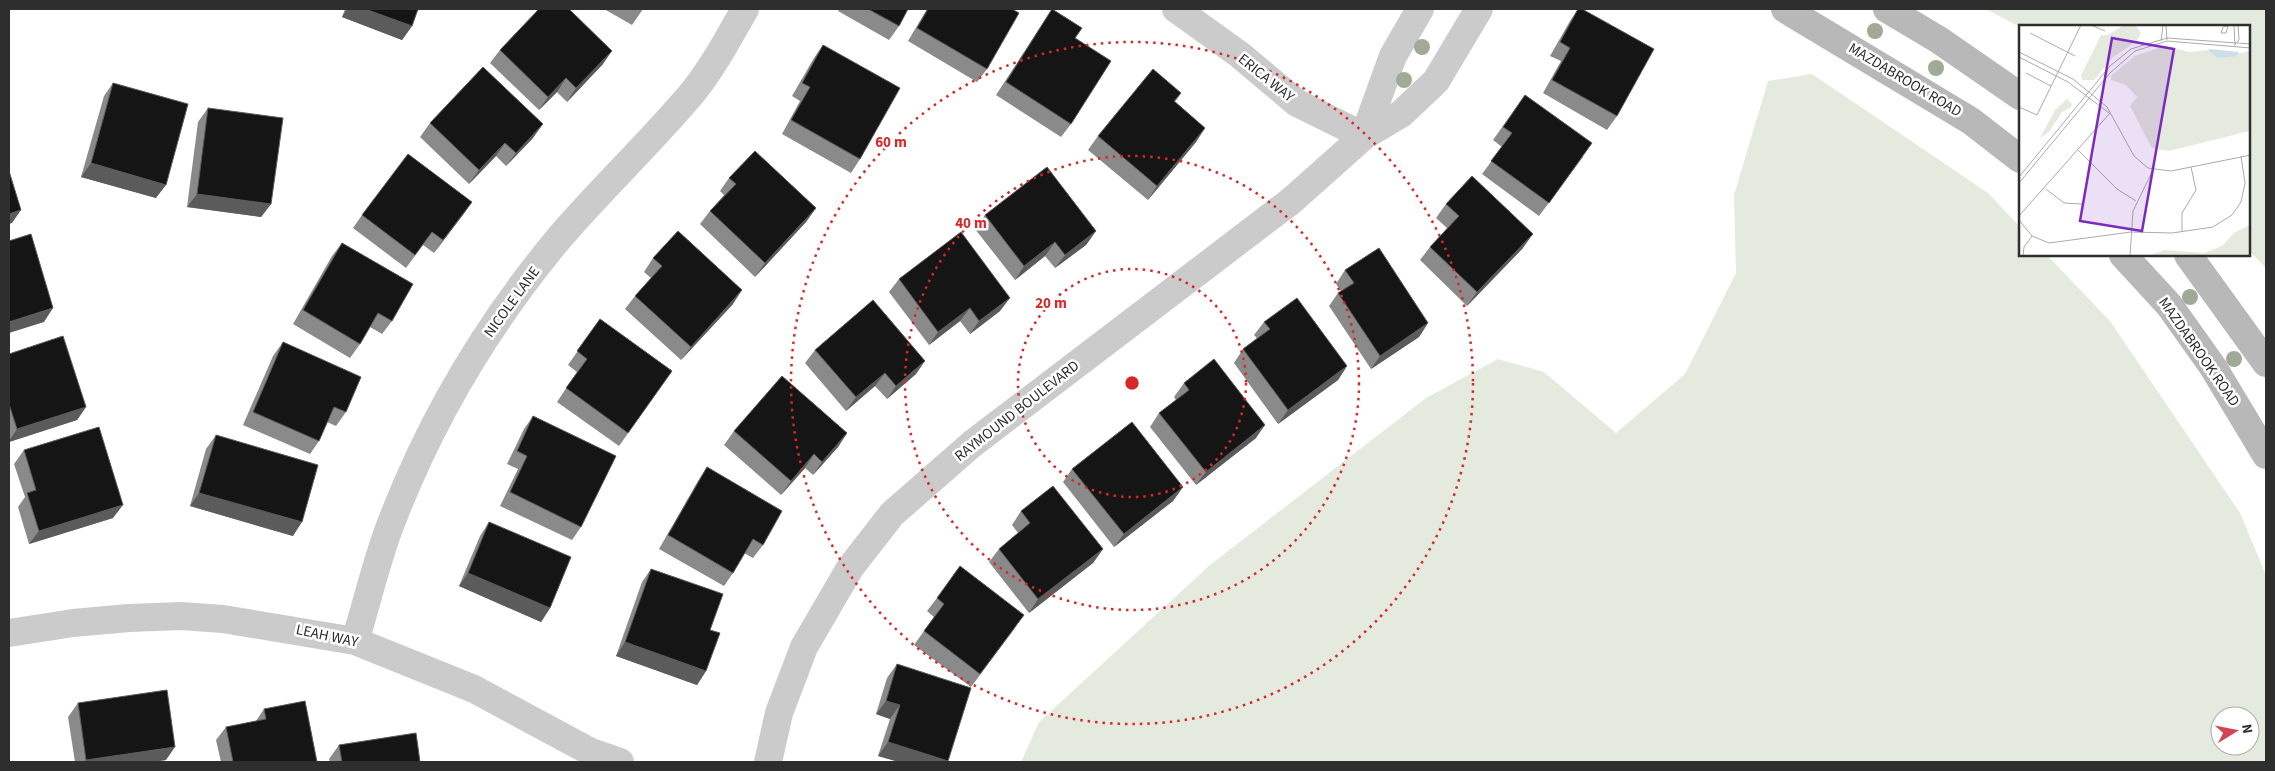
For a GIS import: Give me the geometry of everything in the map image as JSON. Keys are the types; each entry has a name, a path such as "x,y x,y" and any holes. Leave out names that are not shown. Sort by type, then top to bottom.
{"street":[{"name":"NICOLE LANE","path":"355,641 392,520 421,450 460,376 502,313 561,237 694,90 730,37 745,9"},
{"name":"ERICA WAY","path":"1176,9 1240,55 1297,103 1364,136"},
{"name":"RAYMOUND BOULEVARD","path":"1364,136 1393,56 1420,9"},
{"name":"RAYMOUND BOULEVARD","path":"768,762 779,714 804,647 850,568 892,514 972,444 1291,201 1364,136 1401,114 1436,80 1479,9"},
{"name":"MAZDABROOK ROAD","path":"1785,9 1971,121 2019,158"},
{"path":"1887,9 1939,40 2019,95"},
{"name":"MAZDABROOK ROAD","path":"2124,256 2169,305 2202,352 2266,455"},
{"path":"2189,256 2266,363"},
{"name":"LEAH WAY","path":"9,633 73,623 181,616 223,619 355,641 474,689 590,752 620,762"}],"shaded area":[{"path":"1986,9 2266,9 2266,268 2250,252 2250,25 2019,26"},
{"path":"1812,74 1988,193 2019,226 2019,256 2048,256 2110,321 2240,513 2266,575 2266,762 1021,762 1039,722 1210,565 1426,398 1498,359 1544,372 1616,433 1685,374 1736,273 1734,195 1768,81"}],"building":[{"path":"365,9 418,9 412,26"},
{"path":"539,9 569,9 612,51 576,88 566,78 548,97 500,50"},
{"path":"868,9 908,9 899,26"},
{"path":"928,9 1012,9 1019,13 987,69 917,28"},
{"path":"1052,9 1082,28 1075,38 1111,61 1071,124 1006,82"},
{"path":"1578,9 1582,9 1654,49 1617,116 1552,80 1570,48 1560,42"},
{"path":"823,45 900,88 860,159 791,120 810,87 802,83"},
{"path":"483,67 543,124 516,153 505,143 479,170 430,123"},
{"path":"1153,69 1181,93 1174,101 1205,128 1157,186 1098,136"},
{"path":"113,83 188,104 166,185 91,163"},
{"path":"1525,95 1592,143 1549,203 1491,161 1512,133 1503,127"},
{"path":"208,108 283,118 271,204 197,194"},
{"path":"755,151 816,208 765,263 710,211 736,184 729,178"},
{"path":"408,154 472,202 443,240 432,232 415,255 362,215"},
{"path":"1047,167 1096,231 1065,255 1055,242 1024,266 985,215"},
{"path":"9,171 21,210 9,214"},
{"path":"1472,176 1533,234 1477,292 1430,247 1459,216 1446,204"},
{"path":"678,231 742,290 691,347 635,296 662,266 653,258"},
{"path":"961,232 1010,298 979,321 970,308 938,332 899,279"},
{"path":"31,234 53,308 9,322 9,241"},
{"path":"342,243 413,284 392,321 378,313 360,344 303,310"},
{"path":"1379,248 1428,323 1380,356 1338,293 1354,283 1345,270"},
{"path":"1297,298 1347,366 1288,410 1243,349 1270,329 1264,322"},
{"path":"873,300 925,361 896,386 885,373 856,397 815,350"},
{"path":"600,319 672,371 628,433 566,388 587,359 577,351"},
{"path":"63,336 86,407 17,429 9,404 9,354"},
{"path":"283,342 361,377 346,412 334,407 319,441 253,412"},
{"path":"1214,359 1265,425 1206,472 1159,413 1189,390 1184,383"},
{"path":"782,376 847,433 822,462 814,454 791,481 734,431"},
{"path":"533,416 616,456 581,527 510,492 527,456 517,451"},
{"path":"1132,422 1183,487 1124,534 1072,469"},
{"path":"99,427 123,505 39,531 27,493 36,490 24,450"},
{"path":"216,435 318,465 302,522 199,493"},
{"path":"707,467 782,511 763,545 753,539 733,573 668,535"},
{"path":"1053,486 1103,549 1038,599 999,549 1030,523 1021,511"},
{"path":"489,522 571,557 550,608 468,573"},
{"path":"960,566 1024,615 980,674 924,631 944,604 937,598"},
{"path":"651,569 723,594 710,630 720,633 706,671 625,642"},
{"path":"897,664 971,688 948,761 888,742 900,705 886,701"},
{"path":"167,690 175,747 86,760 78,703"},
{"path":"305,701 317,762 233,762 226,727 266,719 264,709"},
{"path":"416,733 420,762 342,762 339,745"}]}
